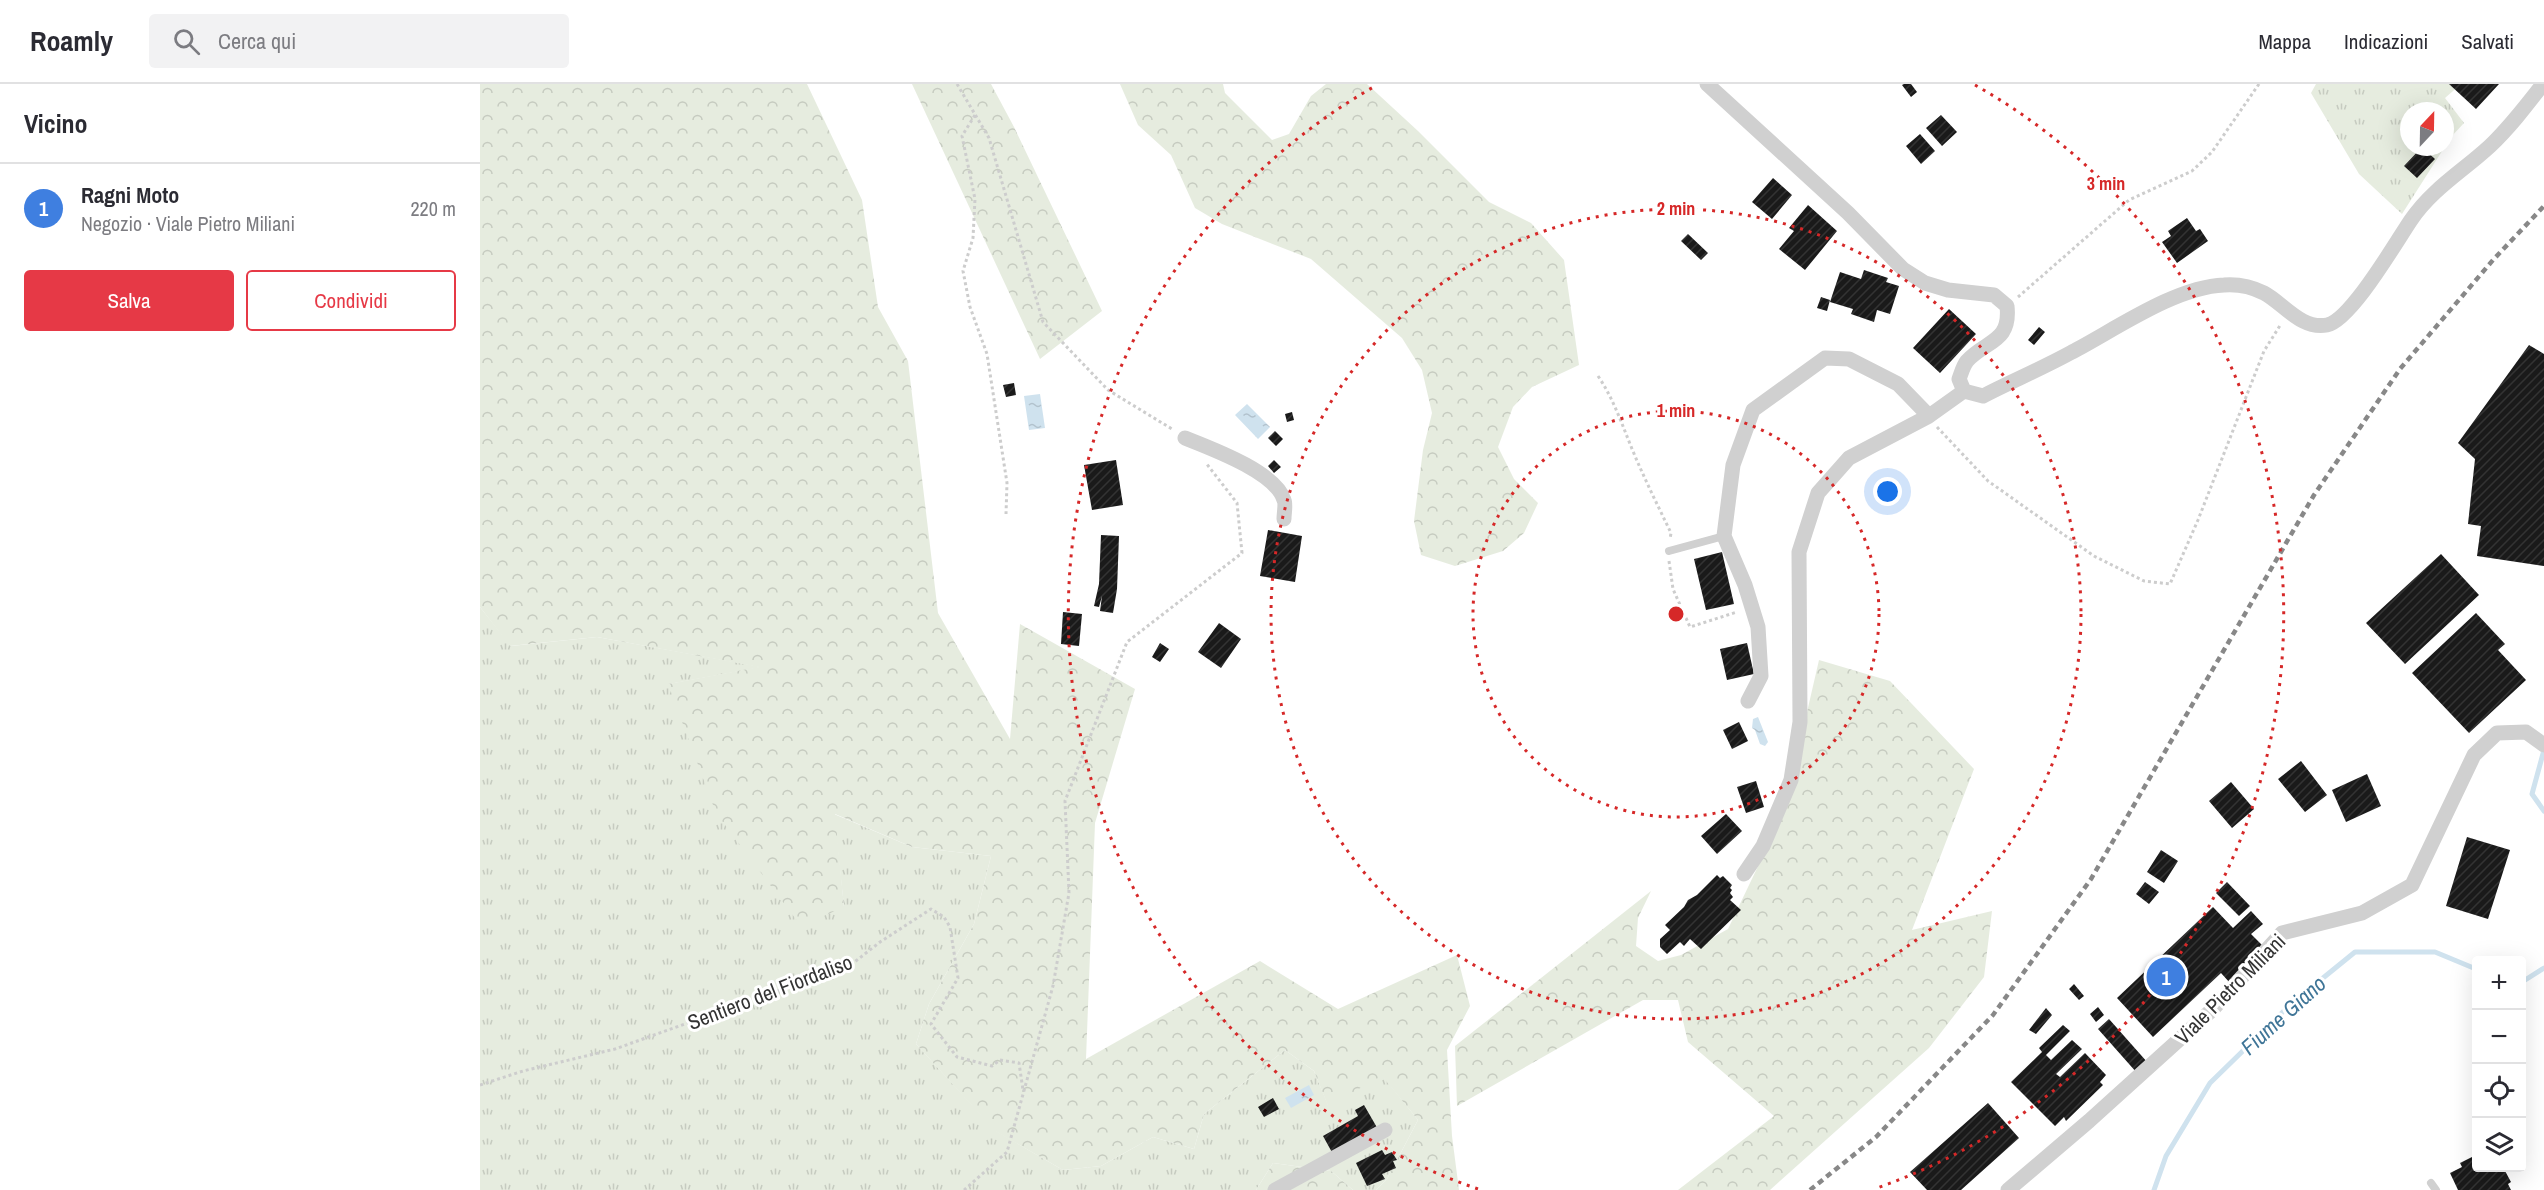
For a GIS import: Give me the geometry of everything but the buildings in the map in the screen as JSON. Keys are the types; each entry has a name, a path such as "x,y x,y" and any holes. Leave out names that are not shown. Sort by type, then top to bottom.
{"street":[{"path":"1707,84 1848,213 1904,269 1925,282 1948,290 1994,296 2007,306 2009,321 1997,339 1967,362 1959,379 1965,391 1983,396 2070,354 2176,296 2224,284 2248,286 2265,293 2288,312 2308,323 2327,325 2348,312 2413,217 2436,190 2490,146 2543,84"},
{"path":"1748,701 1761,676 1758,627 1724,536 1733,465 1753,410 1825,357 1849,359 1898,384 1929,416"},
{"path":"1744,874 1763,846 1791,780 1800,722 1799,552 1818,493 1849,458 1929,416 1965,391"},
{"path":"1185,438 1246,464 1274,486 1284,500 1284,519"},
{"name":"Viale Pietro Miliani","path":"2008,1190 2089,1121 2213,1009 2282,933 2362,913 2412,885 2474,755 2497,733 2526,732 2544,745"},
{"path":"1275,1190 1384,1130"}],"lane":[{"path":"1669,550 1724,536"}],"path":[{"path":"957,84 989,138 1043,322 1108,390 1185,438 1237,503 1242,553 1127,642 1065,801 1069,893 1053,986 1007,1152 964,1190"},
{"path":"2007,306 2129,200 2192,171 2212,152 2259,84"},
{"path":"975,115 962,136 975,199 973,238 963,271 970,307 987,354 1007,483 1006,514"},
{"path":"1929,416 1943,435 1988,481 2094,556 2144,581 2169,584 2202,509 2264,351 2288,312"},
{"path":"1598,376 1609,393 1634,454 1671,533 1668,565 1673,589 1690,627 1750,608"},
{"name":"Sentiero del Fiordaliso","path":"480,1085 523,1071 615,1049 852,964 880,942 931,909 944,918 950,927 958,978 931,1024 957,1057 992,1066 1000,1060 1019,1064 1024,1091"}],"green space":[{"path":"480,84 807,84 862,200 878,307 908,361 938,613 1010,739 1020,624 1135,689 1095,823 1086,1059 1260,961 1338,1009 1457,955 1470,1006 1447,1050 1452,1136 1459,1190 1376,1190 1387,1179 1418,1120 1382,1076 1328,1106 1314,1071 1285,1050 1204,1114 1194,1149 1153,1137 1101,1166 1063,1170 995,1131 916,1044 929,1004 974,924 991,856 912,847 835,814 844,907 801,926 716,813 668,684 759,667 597,637 510,646 480,607"},
{"path":"912,84 991,84 1102,311 1040,359"},
{"path":"1120,84 1223,84 1225,93 1272,140 1289,134 1311,96 1326,84 1367,84 1489,202 1531,223 1564,260 1579,365 1532,387 1513,407 1498,447 1514,479 1538,503 1524,533 1503,551 1455,566 1421,555 1414,521 1423,450 1432,413 1422,370 1402,338 1311,259 1222,224 1195,208 1171,155 1138,125"},
{"path":"2316,84 2461,84 2445,98 2448,102 2400,102 2400,156 2439,156 2402,214 2359,174 2311,93"},
{"path":"2454,110 2464,123 2454,134"},
{"path":"480,607 511,646 597,637 762,667 669,684 844,907 834,814 912,847 991,856 974,924 929,1004 916,1044 996,1131 1063,1170 1101,1166 1153,1137 1194,1149 1204,1114 1285,1050 1314,1071 1328,1105 1382,1075 1418,1120 1387,1179 1376,1190 1353,1190 1331,1171 1273,1163 1256,1190 480,1190"},
{"path":"1819,660 1890,681 1974,769 1912,930 1992,911 1984,977 1929,1048 1770,1190 1678,1190 1774,1116 1688,1042 1678,1000 1643,1000 1457,1106 1455,1046 1651,891 1638,918 1636,946 1658,961 1681,955 1728,929 1784,812"},
{"path":"1273,1163 1331,1171 1353,1190 1256,1190"}],"water":[{"path":"1040,394 1045,428 1029,430 1024,396"},
{"path":"1247,404 1270,427 1258,439 1235,415"},
{"path":"1758,717 1768,742 1765,746 1760,744 1752,728 1753,719"},
{"path":"1309,1085 1314,1095 1291,1108 1285,1098"}],"waterway":[{"name":"Fiume Giano","path":"2544,750 2532,794 2544,811"},
{"name":"Fiume Giano","path":"2154,1190 2166,1156 2210,1083 2291,1004 2355,952 2435,952 2472,967"},
{"name":"Fiume Giano","path":"2526,979 2544,968"}],"railway":[{"path":"1810,1190 1876,1137 1993,1015 2091,879 2314,495 2400,369 2493,260 2544,206"}],"place":[{"name":"Ragni Moto","path":"2166,977"}]}
